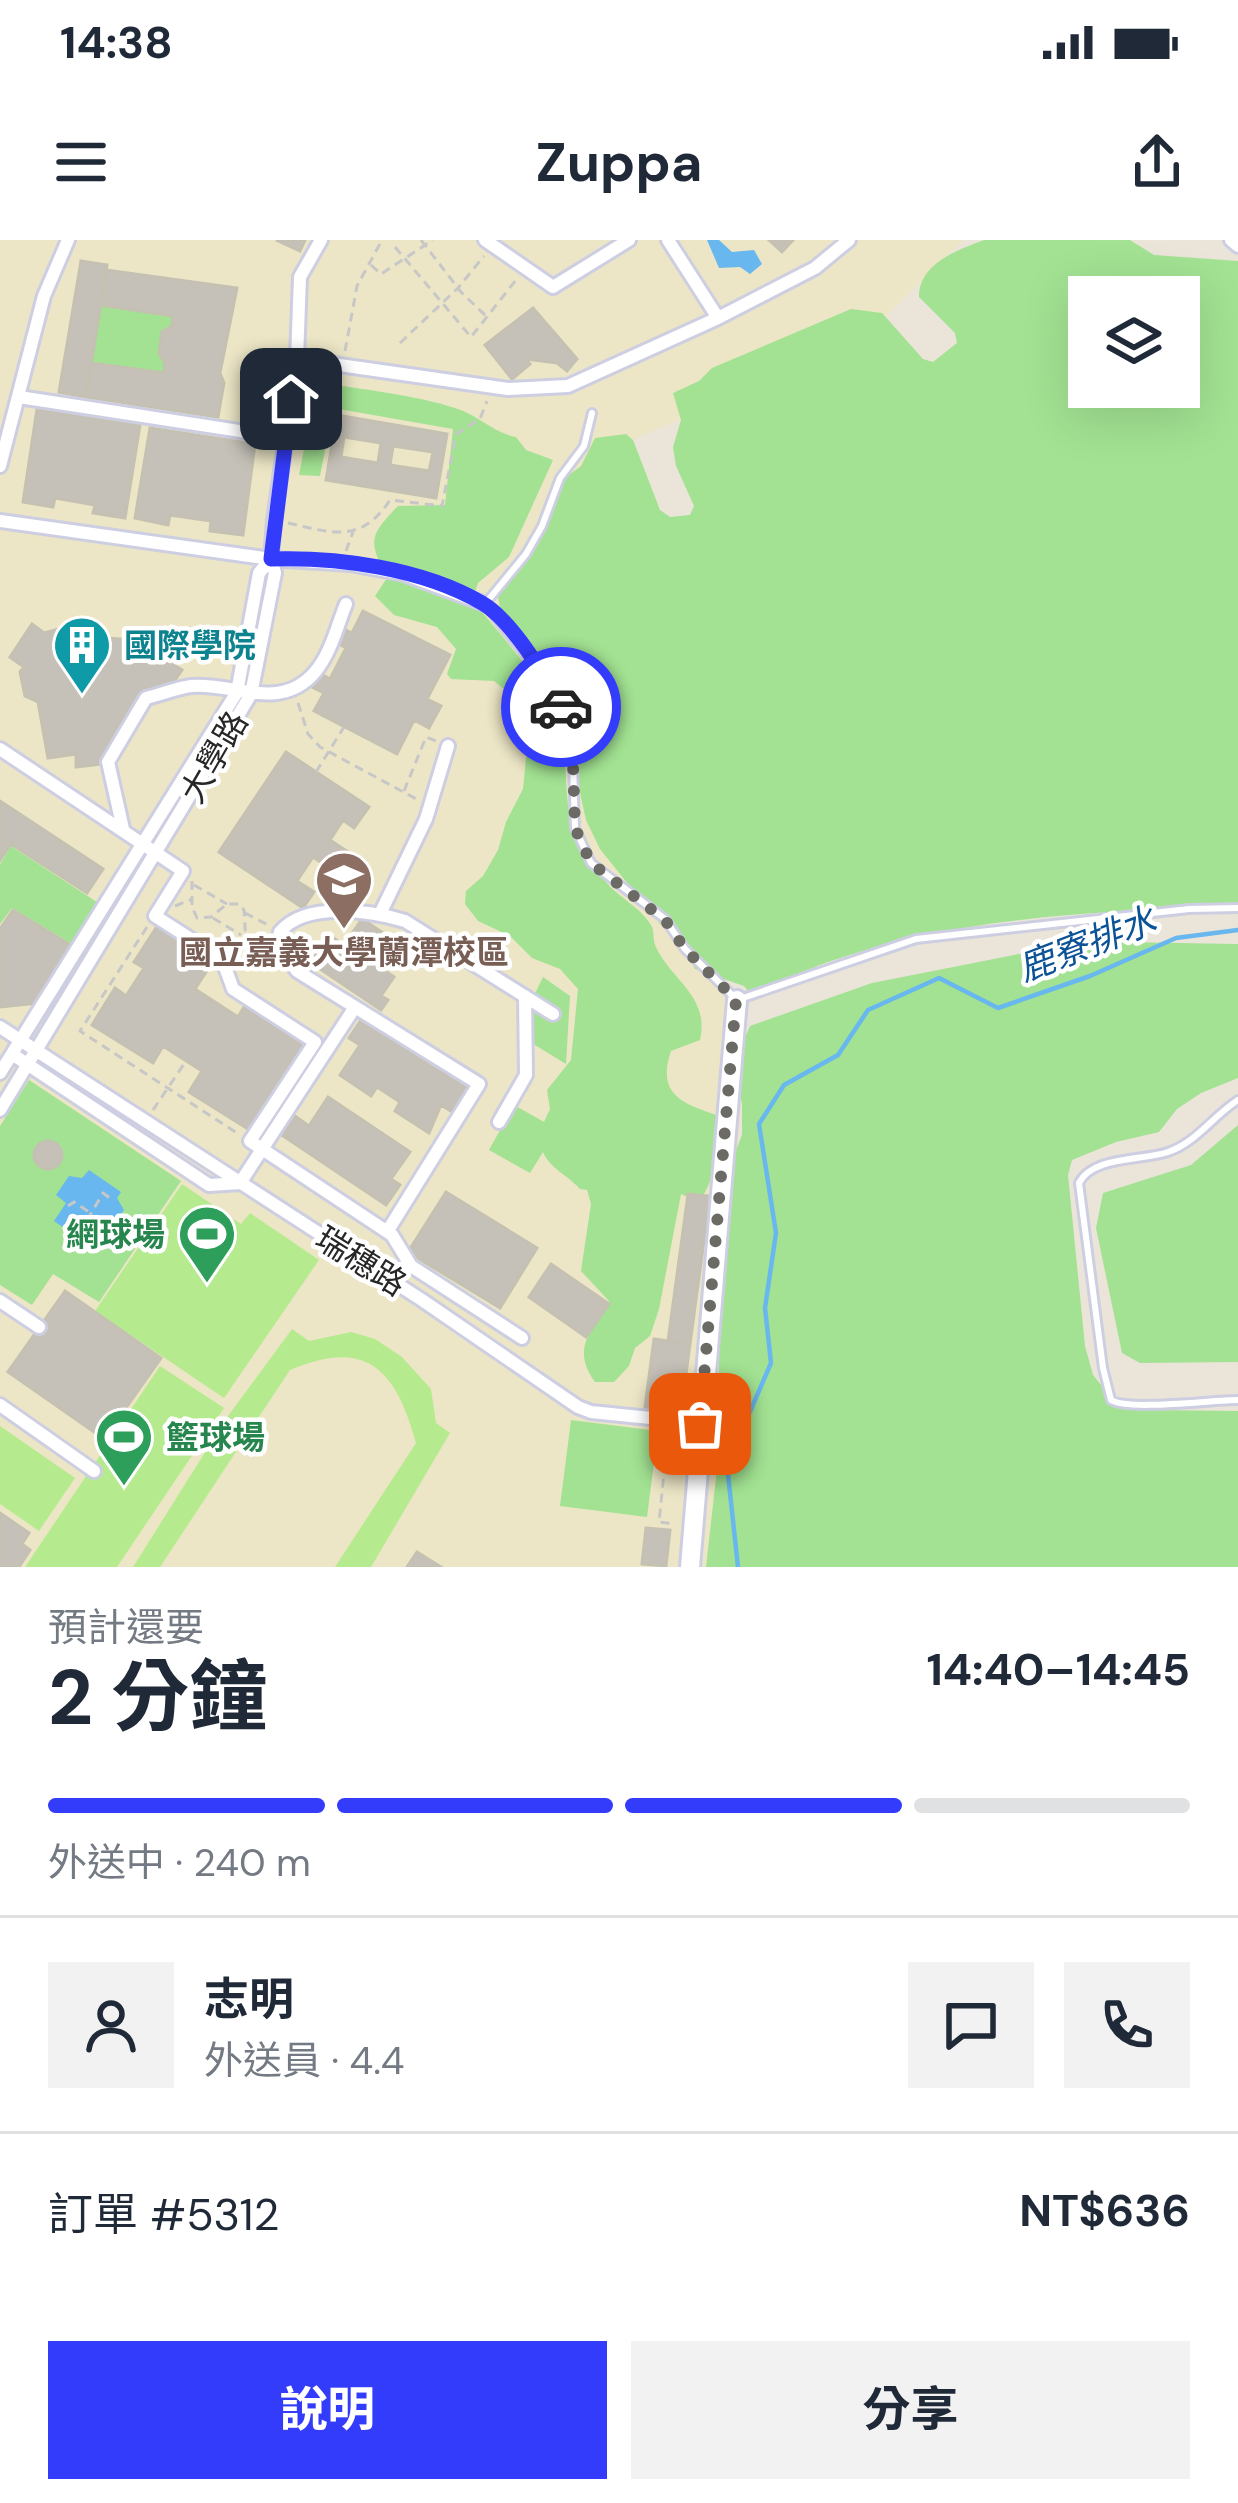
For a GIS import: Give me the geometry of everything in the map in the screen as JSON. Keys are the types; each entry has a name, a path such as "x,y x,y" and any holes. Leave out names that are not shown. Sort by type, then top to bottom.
{"street":[{"path":"0,466 44,296 68,240"},
{"name":"大學路","path":"0,1109 158,853 244,693 275,573 271,559 274,520 297,359 301,277 321,240"},
{"path":"489,243 553,286 629,240"},
{"path":"668,240 718,318"},
{"path":"297,359 493,387 568,386 815,268 849,240"},
{"path":"1231,240 1238,246"},
{"path":"19,398 285,438"},
{"path":"0,521 271,559 350,564 404,574 485,604"},
{"path":"124,830 108,762 146,698 193,686 244,693 295,690 326,655 346,604"},
{"path":"0,1073 143,843 244,693"},
{"path":"380,914 430,806 448,746"},
{"path":"0,749 183,871 155,916 221,958 233,989 315,1042 256,1145 240,1184 209,1185 28,1065 0,1027"},
{"path":"387,1232 479,1084 297,970 278,945 280,932 296,917 380,914 405,921 553,1014"},
{"path":"499,1122 526,1075 525,996"},
{"path":"690,1567 736,1000"},
{"path":"256,1145 355,1007"},
{"name":"瑞穗路","path":"16,1047 37,1052 578,1406 590,1412 700,1424"},
{"path":"256,1145 387,1232 411,1266 522,1339"},
{"path":"0,1301 39,1327"},
{"path":"0,1405 94,1471"}],"lane":[{"path":"592,413 584,446 560,478 542,526 526,554 485,604 551,686 572,730 575,828 591,863 665,920 685,949 736,1000 916,939 1189,909 1238,908"},
{"path":"1238,1100 1199,1134 1170,1151 1096,1167 1084,1173 1079,1183 1102,1368 1111,1400 1120,1406 1238,1400"}],"path":[{"path":"345,366 345,334 357,286 382,240"},
{"path":"421,240 487,317"},
{"path":"370,263 381,274 433,240"},
{"path":"400,343 458,288 489,243"},
{"path":"395,247 471,337 525,267"},
{"path":"274,520 341,536 377,518 390,500 442,506 456,434 480,419 493,387"},
{"path":"350,564 345,549 353,530"},
{"path":"295,690 308,734 328,752 430,806"},
{"path":"316,772 344,727"},
{"path":"404,792 426,737 448,746"},
{"path":"183,871 193,884 227,904 239,904 245,913 280,932 256,947 247,943 245,913"},
{"path":"193,884 197,918 211,917 227,904"},
{"path":"155,916 80,1031 256,1145"},
{"path":"211,917 244,937"},
{"path":"145,1121 186,1060"},
{"path":"86,1232 90,1226 86,1222 103,1193 114,1201"},
{"path":"68,1206 74,1202 100,1216"},
{"path":"670,1420 659,1522 683,1525"}],"shaded area":[{"name":"國立嘉義大學蘭潭校區","path":"0,240 963,240 862,340 603,453 630,850 746,1012 715,1567 0,1567"}],"green space":[{"path":"984,240 1130,240 1154,255 1238,261 1238,907 1082,914 979,925 828,962 752,996 744,986 695,969 676,934 660,924 600,849 586,820 576,775 575,730 569,707 501,611 497,593 525,559 557,484 581,466 595,438 626,434 633,440 660,510 670,517 690,515 694,506 673,447 681,420 673,393 699,381 712,368 851,309 882,313 923,359 933,362 957,343 955,333 919,297 921,285 933,267"},
{"path":"100,305 173,316 172,326 162,332 159,352 164,373 91,363"},
{"path":"317,382 458,409 516,437 526,450 553,460 509,557 478,583 472,601 534,677 560,718 571,820 584,852 611,888 648,921 655,945 699,1011 700,1040 671,1051 667,1079 671,1089 686,1103 722,1117 705,1192 698,1202 681,1194 650,1336 635,1348 629,1366 614,1382 595,1382 585,1360 586,1341 609,1301 581,1271 591,1204 587,1190 555,1168 543,1152 530,1173 489,1150 514,1105 544,1122 550,1109 547,1090 571,1060 578,989 560,969 532,958 510,936 478,921 465,904 466,891 483,876 498,850 523,789 527,747 538,712 526,695 505,690 494,681 451,679 447,674 456,649 437,627 394,615 375,596 387,578 374,546 377,532 398,506 445,505 453,429 333,408 320,476 299,475"},
{"path":"11,846 106,908 80,949 12,908 0,924 0,864"},
{"path":"1116,942 1238,944 1238,1078 1177,1109 1159,1132 1116,1142 1072,1160 1068,1175 1085,1346 1093,1375 1111,1397 1150,1410 1238,1411 1238,1567 706,1567 720,1442 730,1437 733,1428 718,1417 721,1249 728,1171 742,1135 734,1063 750,1026 872,983 1039,950"},
{"path":"543,977 570,996 566,1064 530,1042 529,1006"},
{"path":"29,1080 181,1181 99,1302 53,1274 32,1305 0,1285 0,1126"},
{"path":"1238,1125 1238,1362 1140,1363 1122,1353 1096,1228 1103,1193 1191,1165"},
{"name":"網球場","path":"182,1184 241,1224 250,1213 319,1260 224,1398 95,1311"},
{"path":"292,1329 309,1341 351,1332 375,1339 402,1357 431,1389 436,1423 450,1433 371,1567 335,1567 416,1443 388,1379 358,1359 339,1357 290,1370 160,1567 133,1567 228,1416"},
{"name":"籃球場","path":"160,1366 224,1408 117,1567 25,1567"},
{"path":"571,1420 658,1431 647,1517 560,1506"},
{"path":"0,1426 75,1478 39,1531 0,1504"}],"water":[{"path":"707,240 719,240 732,252 754,250 762,264 750,274 740,267 719,268"},
{"path":"89,1170 121,1192 117,1198 124,1210 103,1239 83,1234 80,1239 54,1221 66,1203 56,1195 69,1176 82,1178"}],"building":[{"path":"276,240 305,240 300,251"},
{"path":"769,240 793,240 782,252"},
{"path":"81,261 107,265 86,397 59,392"},
{"path":"106,270 237,288 220,373 224,383 218,417 86,397 91,363 164,373 159,353 162,332 172,326 173,316 100,305"},
{"path":"533,308 577,359 567,371 557,363 526,359 530,364 512,379 485,345"},
{"path":"37,409 140,425 125,518 93,513 95,505 55,498 53,507 23,502"},
{"path":"337,415 447,434 436,498 326,480","holes":["344,437 381,443 378,463 341,457","393,446 433,452 429,471 390,465"]},
{"path":"150,428 255,444 243,535 210,531 211,521 170,515 168,525 135,518"},
{"path":"363,611 450,655 427,699 441,706 429,728 414,720 397,754 314,711 324,693 312,687 319,673 330,679 346,648 334,641 341,628 352,633"},
{"name":"國際學院","path":"32,624 44,633 70,626 90,639 95,631 106,638 134,640 182,670 171,686 140,695 106,746 102,764 76,767 76,754 48,758 38,702 25,696 20,672 24,667 10,657"},
{"path":"286,752 369,807 354,828 343,820 330,840 357,858 344,878 313,857 297,881 314,892 303,908 219,852"},
{"path":"0,801 103,869 87,893 11,844 0,860"},
{"path":"13,910 72,946 38,1003 0,1007 0,929"},
{"path":"362,919 386,935 369,960 394,977 381,996 388,1000 381,1010 310,962 329,935 344,945"},
{"path":"158,925 214,960 195,989 238,1017 244,1007 302,1044 248,1129 189,1092 202,1071 163,1046 153,1063 92,1025 115,988 126,996 144,968 134,962"},
{"path":"361,1020 469,1090 454,1113 441,1105 429,1133 395,1111 400,1102 377,1087 371,1096 340,1075 360,1045 349,1038"},
{"path":"328,1097 410,1152 391,1179 400,1185 386,1205 282,1135 295,1116 309,1126"},
{"path":"48,1141 58,1145 62,1155 58,1165 48,1169 38,1165 34,1155 38,1145"},
{"path":"446,1192 537,1248 500,1308 408,1252"},
{"path":"688,1194 710,1196 690,1344 668,1341"},
{"path":"551,1264 609,1304 586,1337 529,1297"},
{"path":"65,1291 161,1358 104,1439 8,1372"},
{"path":"654,1339 690,1344 681,1412 645,1407"},
{"path":"0,1513 29,1533 22,1544 30,1550 19,1567 0,1567"},
{"path":"646,1528 670,1530 666,1566 642,1564"},
{"path":"417,1552 441,1567 407,1567"}],"waterway":[{"name":"鹿寮排水","path":"738,1567 727,1465 771,1363 765,1308 776,1233 759,1124 784,1085 838,1055 868,1010 939,978 998,1008 1090,976 1176,938 1238,930"}],"way so far":[{"path":"561,707 572,730 575,828 591,863 644,900 736,1000 700,1424"}],"place":[{"name":"國際學院","path":"82,696"},
{"name":"國立嘉義大學蘭潭校區","path":"344,931"},
{"name":"網球場","path":"207,1285"},
{"name":"籃球場","path":"124,1488"}],"route":[{"path":"291,399 271,559 301,558 404,574 485,604 514,635 561,707"}]}
